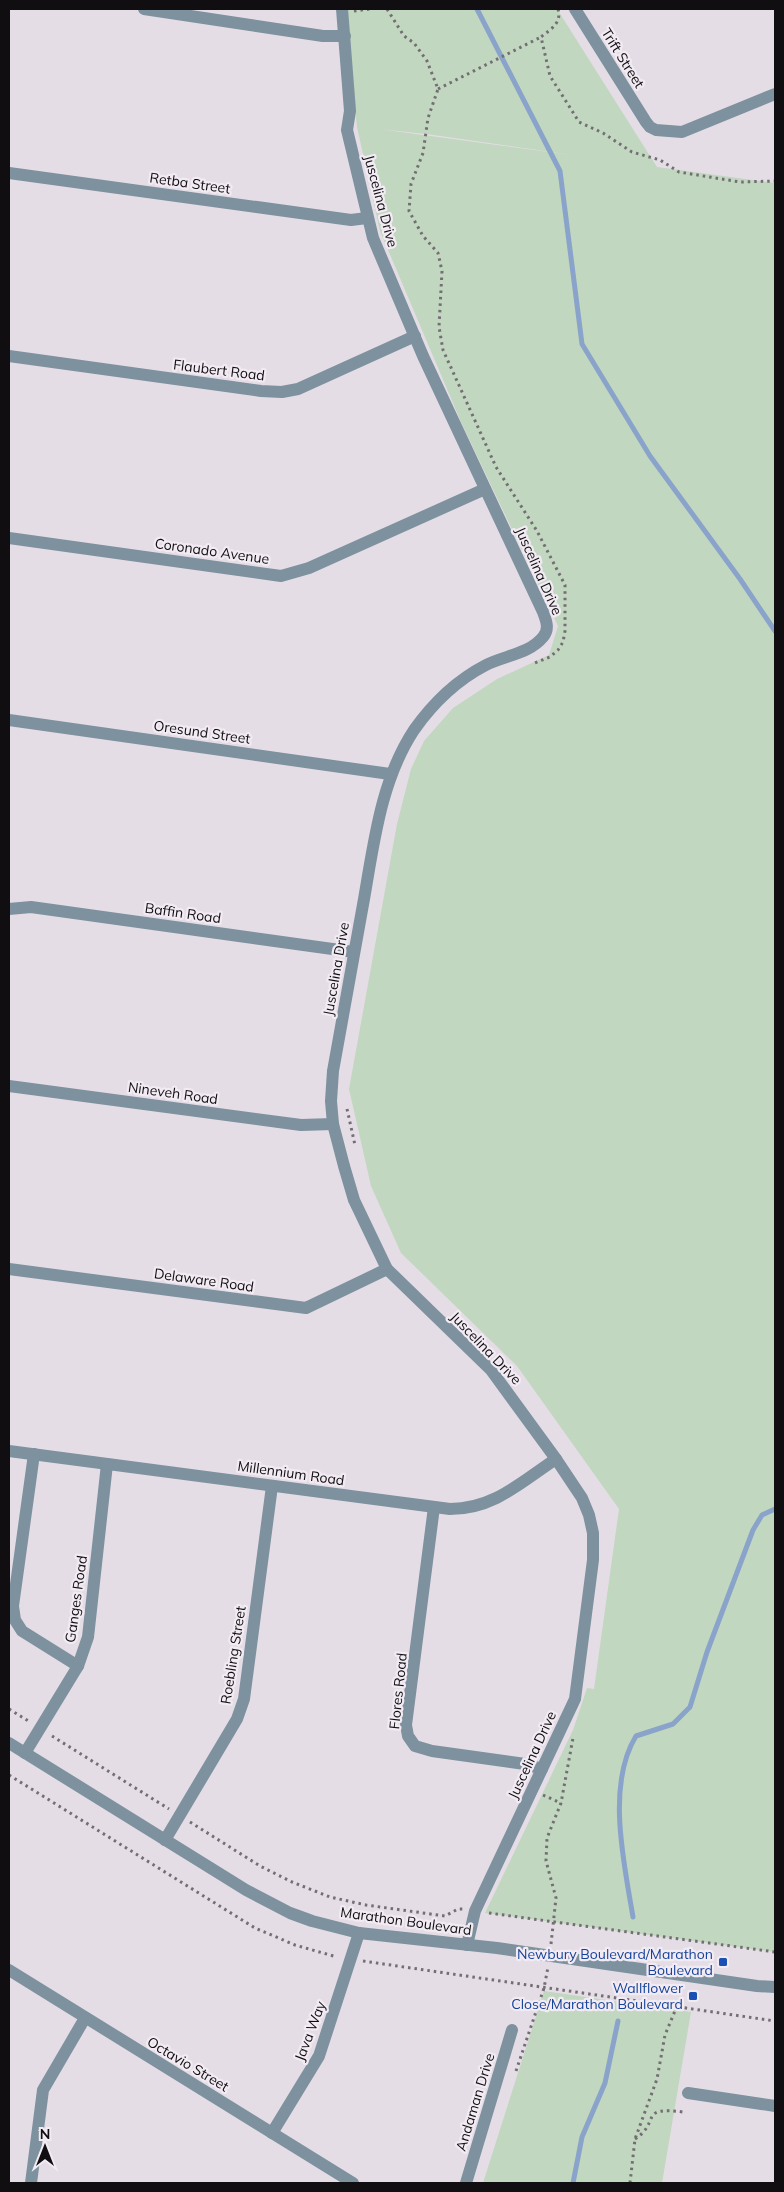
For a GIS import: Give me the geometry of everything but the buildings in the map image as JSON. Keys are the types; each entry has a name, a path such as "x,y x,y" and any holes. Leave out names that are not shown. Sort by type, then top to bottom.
{"street":[{"path":"144,9 323,36 345,36"},
{"name":"Juscelina Drive","path":"342,9 350,111 347,130 373,238 415,336 543,612 547,630 544,636 532,648 488,664 446,692 418,725 390,774 375,839 354,952 333,1071 331,1101 333,1124 354,1200 387,1269 491,1370 582,1498 593,1533 593,1560 575,1699 476,1911 467,1945"},
{"name":"Trift Street","path":"575,9 646,122 656,130 682,132 775,94"},
{"name":"Retba Street","path":"9,173 352,220 367,218"},
{"name":"Flaubert Road","path":"9,356 261,391 282,392 298,389 415,336"},
{"name":"Coronado Avenue","path":"9,538 280,576 309,568 485,488"},
{"name":"Oresund Street","path":"9,720 390,774"},
{"name":"Baffin Road","path":"9,909 31,907 354,952"},
{"name":"Nineveh Road","path":"9,1086 301,1125 333,1124"},
{"name":"Delaware Road","path":"9,1268 306,1308 387,1269"},
{"name":"Millennium Road","path":"9,1450 450,1509 480,1506 496,1499 556,1459"},
{"path":"34,1454 13,1606 15,1620 22,1631 78,1666"},
{"name":"Ganges Road","path":"25,1753 78,1666 88,1637 108,1464"},
{"name":"Roebling Street","path":"165,1840 237,1719 244,1699 272,1486"},
{"name":"Flores Road","path":"434,1507 406,1725 408,1736 415,1746 432,1752 525,1764 542,1769"},
{"name":"Marathon Boulevard","path":"9,1743 272,1904 312,1921 359,1933 467,1945 775,1987"},
{"name":"Java Way","path":"272,2133 319,2056 359,1933"},
{"name":"Octavio Street","path":"9,1970 353,2183"},
{"name":"Marathon Boulevard","path":"757,1986 775,1992"},
{"path":"31,2183 43,2090 85,2018"},
{"name":"Andaman Drive","path":"466,2183 512,2030"},
{"path":"688,2093 775,2106"}],"path":[{"path":"387,9 404,36 414,43 427,61 438,89 428,118 423,154 411,184 409,211 424,236 438,253 442,271 439,328 443,350 496,467 537,531 565,585 563,642 550,657 529,665"},
{"path":"438,89 462,79 541,37 558,23 560,16 558,9"},
{"path":"541,37 550,76 579,122 603,133 632,152 660,160 679,172 740,182 775,181"},
{"path":"346,1106 356,1152"},
{"path":"9,1709 260,1866 292,1882 330,1897 366,1905 445,1916 458,1909 775,1952"},
{"path":"544,1988 550,1956 556,1898 546,1861 548,1838 561,1803 574,1734"},
{"path":"532,1791 561,1803"},
{"path":"630,2183 635,2139 657,2079 665,2035 677,2006"},
{"path":"635,2139 640,2136 654,2114 659,2110 683,2112"}],"green space":[{"path":"344,9 557,9 657,167 775,183 775,1952 485,1913 573,1730 587,1688 594,1689 619,1509 517,1366 401,1253 371,1186 349,1089 397,824 411,769 424,741 453,708 497,679 549,655 558,626 461,422 380,231 357,127","holes":["379,129 426,134 579,156"]},
{"path":"544,1991 691,2012 662,2183 483,2183"}],"waterway":[{"path":"477,9 560,171 582,344 650,456 740,579 775,631"},
{"path":"633,1917 622,1849 619,1801 627,1756 636,1736 673,1724 690,1707 707,1652 753,1530 762,1515 775,1509"},
{"path":"573,2183 582,2137 605,2083 618,2021"}],"place":[{"name":"Newbury Boulevard/Marathon Boulevard","path":"723,1962"},
{"name":"Wallflower Close/Marathon Boulevard","path":"693,1996"}]}
